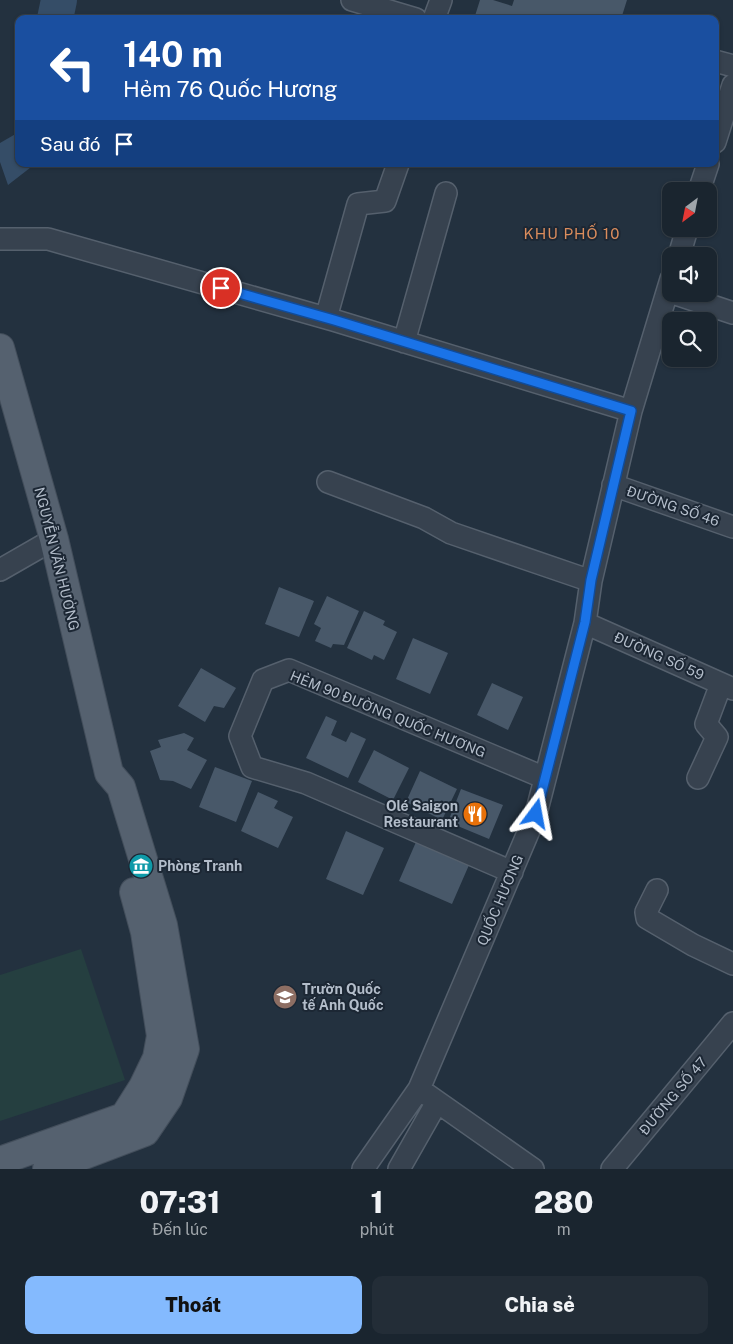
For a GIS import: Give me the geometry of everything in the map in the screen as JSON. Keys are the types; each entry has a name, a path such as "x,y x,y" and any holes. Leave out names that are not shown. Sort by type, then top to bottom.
{"main road":[{"name":"NGUYỄN VĂN HƯỞNG","path":"0,348 54,539 109,773 121,787 163,925 185,1048 168,1098 145,1132 47,1169"},
{"name":"NGUYỄN VĂN HƯỞNG","path":"0,1162 124,1117 143,1087 157,1058 161,1036 145,932 104,788 109,773"}],"street":[{"path":"352,0 403,15"},
{"path":"435,15 441,0"},
{"path":"719,62 733,66"},
{"path":"719,129 733,85"},
{"path":"326,318 358,204 384,200 397,167"},
{"path":"702,182 707,167"},
{"path":"404,342 446,193"},
{"path":"0,239 48,239 326,318 631,411"},
{"name":"QUỐC HƯƠNG","path":"363,1169 419,1089 536,814 585,622 591,580 631,411 668,302"},
{"path":"705,302 733,313"},
{"path":"328,482 424,518 452,533 591,580"},
{"name":"ĐƯỜNG SỐ 46","path":"613,485 733,527"},
{"path":"0,570 54,539"},
{"name":"ĐƯỜNG SỐ 59","path":"585,622 727,687"},
{"name":"HẺM 90 ĐƯỜNG QUỐC HƯƠNG","path":"512,872 306,783 252,767 240,736 264,680 289,670 544,778"},
{"path":"698,778 717,737 706,724 727,687"},
{"path":"657,890 646,912 647,918 693,945 733,964"},
{"name":"ĐƯỜNG SỐ 47","path":"612,1169 733,1023"},
{"path":"419,1089 533,1169"},
{"path":"399,1169 437,1102"}],"green space":[{"path":"81,949 125,1080 0,1121 0,975"}],"water":[{"path":"15,134 15,167 31,167 8,185 0,162 0,143"}],"building":[{"path":"480,0 493,0 512,6 514,0 627,0 622,15 475,15"},
{"path":"279,587 314,601 299,637 265,624"},
{"path":"327,596 359,611 344,645 333,644 331,648 315,641 321,628 314,624"},
{"path":"364,611 385,621 383,625 397,632 384,660 374,655 372,660 347,648"},
{"path":"413,638 448,653 430,694 396,679"},
{"path":"201,668 236,688 224,708 214,706 205,722 178,706"},
{"path":"492,683 523,697 508,730 477,715"},
{"path":"326,716 337,721 331,735 346,742 351,732 366,739 348,778 306,758"},
{"path":"184,733 194,738 187,750 207,760 191,789 173,781 160,780 150,751 161,747 158,740"},
{"path":"374,750 409,768 393,800 358,782"},
{"path":"215,767 252,781 236,822 199,807"},
{"path":"420,771 457,789 442,820 406,802"},
{"name":"Olé Saigon Restaurant","path":"461,789 503,805 489,839 448,822"},
{"path":"258,792 278,801 274,808 293,817 278,848 241,831"},
{"path":"346,831 384,848 363,895 326,879"},
{"path":"416,842 469,865 452,904 399,881"}],"waterway":[{"path":"56,15 59,0"}],"place":[{"name":"Olé Saigon Restaurant","path":"475,814"},
{"name":"Phòng Tranh","path":"141,866"},
{"name":"Trườn Quốc tế Anh Quốc","path":"285,997"}],"district":[{"name":"KHU PHỐ 10","path":"572,234"}],"route":[{"path":"221,288 334,320 631,411 591,580 585,622 536,814"}]}
